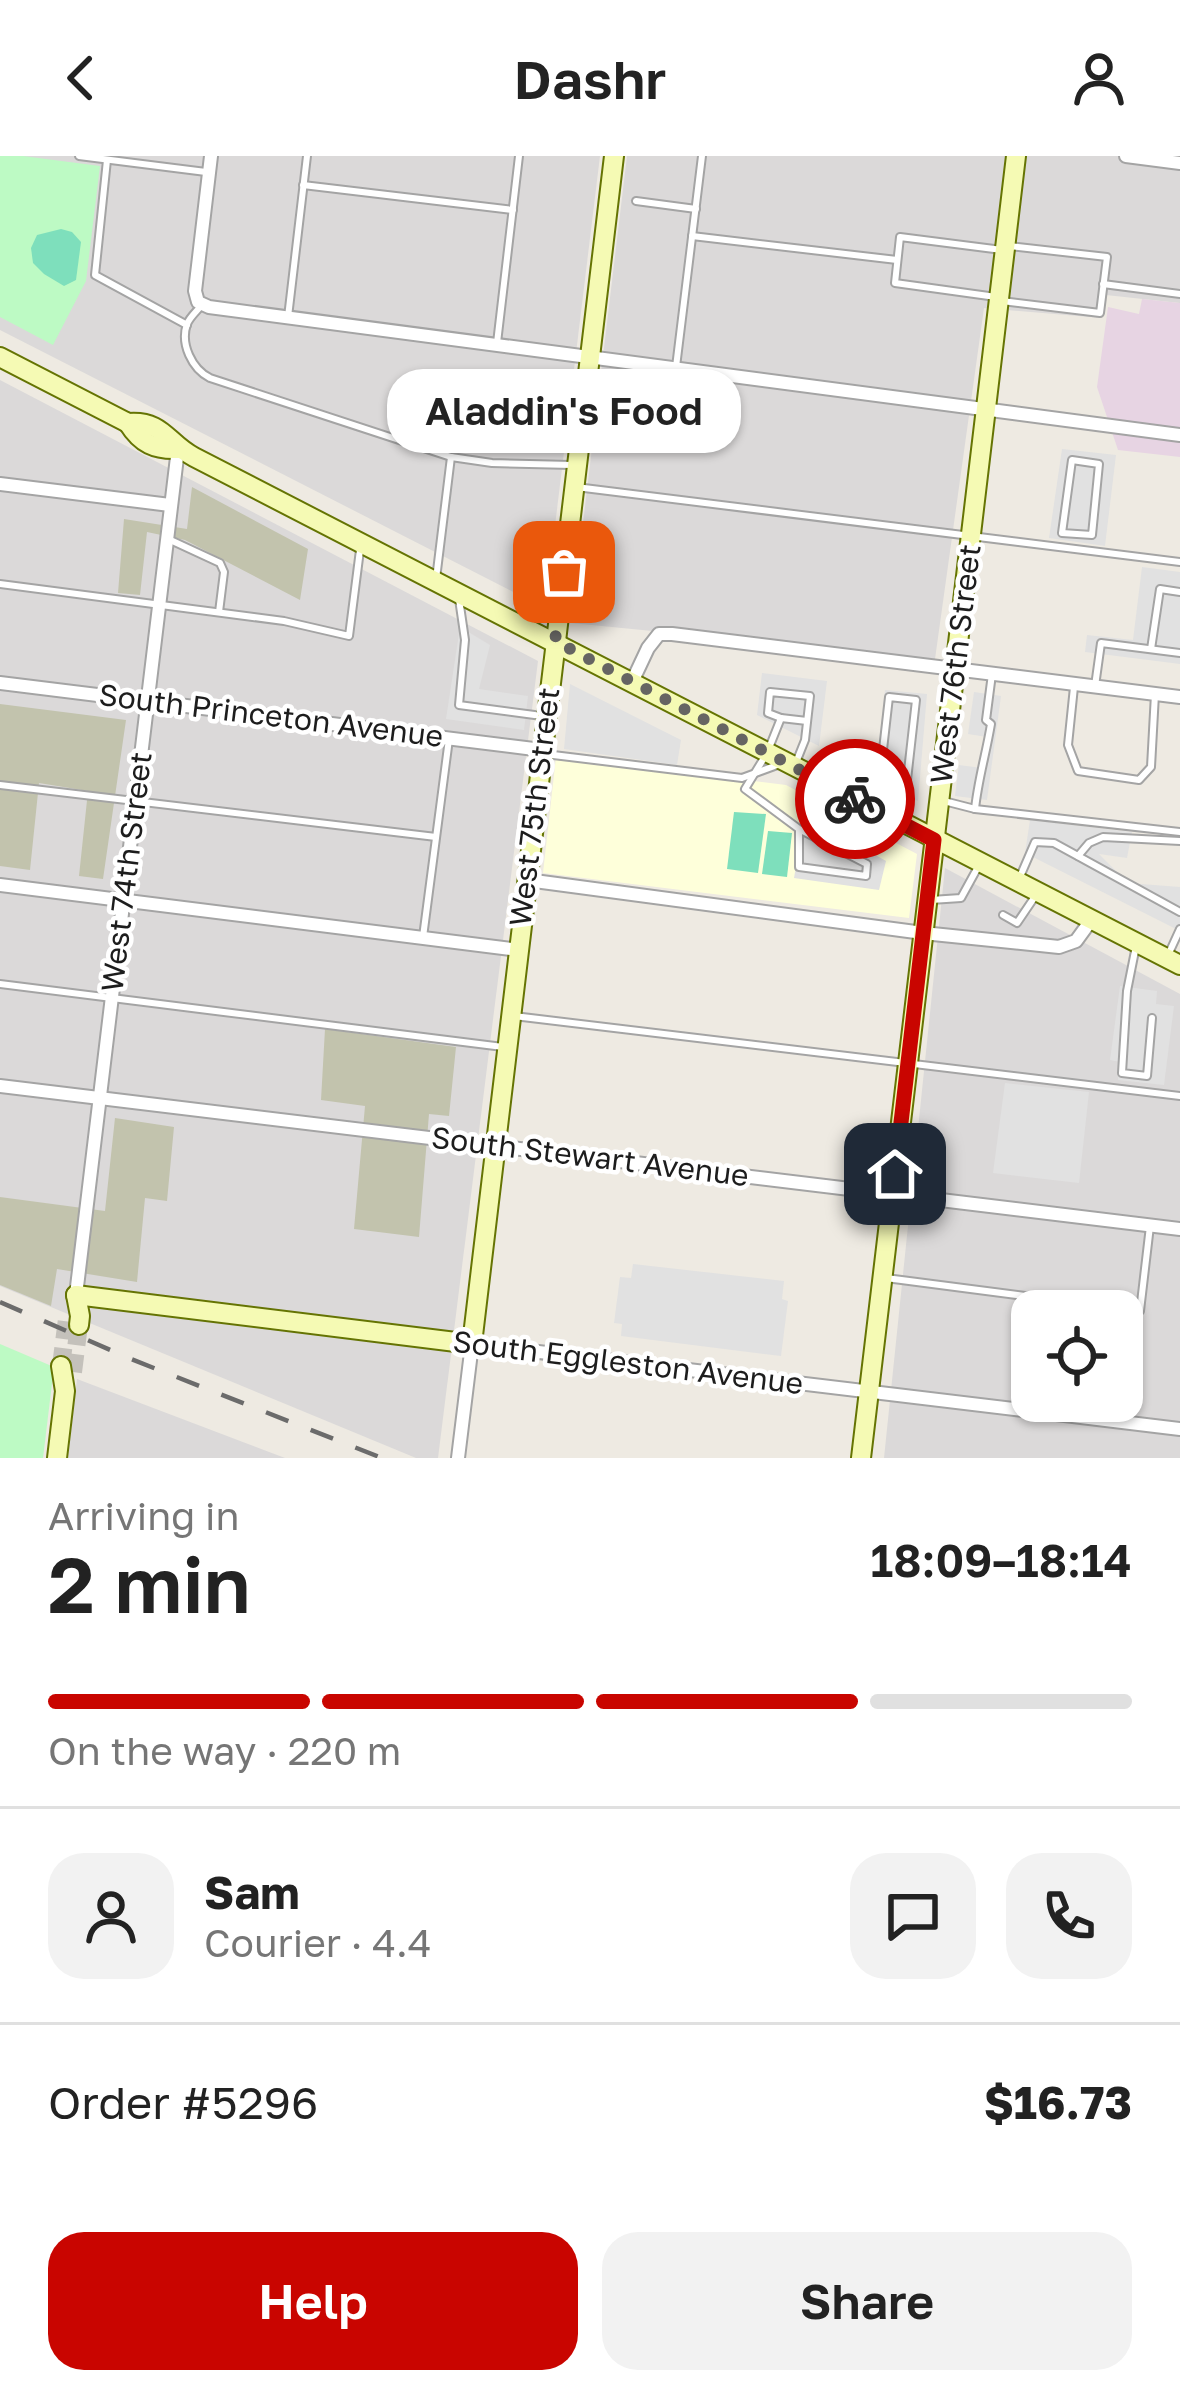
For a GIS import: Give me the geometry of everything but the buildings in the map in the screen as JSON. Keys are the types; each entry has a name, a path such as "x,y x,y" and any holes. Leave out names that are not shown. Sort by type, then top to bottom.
{"street":[{"path":"211,156 196,291 200,303 209,308 1180,435"},
{"name":"West 75th Street","path":"458,1458 614,156"},
{"name":"West 76th Street","path":"861,1458 1016,156"},
{"path":"1126,156 1180,163"},
{"path":"0,357 128,423 145,422 162,430 178,449 1173,962"},
{"name":"West 74th Street","path":"73,1322 178,449"},
{"path":"0,484 170,505"},
{"path":"632,682 659,634 1180,697"},
{"name":"South Princeton Avenue","path":"0,683 542,752"},
{"path":"527,880 1059,947 1076,941 1092,919"},
{"path":"0,886 518,950"},
{"name":"South Stewart Avenue","path":"0,1086 1180,1229"},
{"name":"South Eggleston Avenue","path":"76,1295 1180,1429"},
{"path":"57,1458 67,1369"}],"lane":[{"path":"79,156 209,172"},
{"path":"288,317 307,156"},
{"path":"496,344 519,156"},
{"path":"676,368 702,156"},
{"path":"107,160 95,275 187,325"},
{"path":"303,185 513,210"},
{"path":"636,201 695,208"},
{"path":"692,236 897,260"},
{"path":"899,237 1005,248 1107,257 1100,313 895,283 899,237"},
{"path":"1103,284 1180,294"},
{"path":"200,303 187,325 191,362 204,375 451,457 577,466"},
{"path":"436,580 451,457"},
{"path":"1072,460 1099,464 1092,536 1078,534 1062,533 1072,460"},
{"path":"574,487 1180,562"},
{"path":"532,528 568,532"},
{"path":"1076,549 1078,534"},
{"path":"166,538 220,563 224,572 219,612"},
{"path":"0,584 284,621 349,636 361,542"},
{"path":"1151,649 1160,590 1180,592"},
{"path":"458,592 465,640 459,705 546,717"},
{"path":"1095,686 1101,644 1180,653"},
{"path":"975,809 991,724 986,720 992,674"},
{"path":"1074,684 1068,745 1078,771 1139,780 1150,767 1156,694"},
{"path":"542,752 742,778 782,761 805,740 810,696 770,692 768,713 807,721"},
{"path":"868,806 880,776 890,697 916,700 906,789 896,821"},
{"path":"781,718 782,761"},
{"path":"423,938 449,739"},
{"path":"782,761 754,773 745,789 799,829 867,864 866,876 799,867 799,829"},
{"path":"0,785 436,838"},
{"path":"939,800 975,809 1180,832"},
{"path":"1082,858 1089,843 1103,837 1180,842"},
{"path":"1017,882 1035,842 1054,843 1178,910"},
{"path":"957,898 980,863"},
{"path":"1002,919 1017,923 1037,892"},
{"path":"927,900 973,898"},
{"path":"1173,962 1180,929"},
{"path":"1137,943 1127,991 1122,1073 1147,1076 1152,1018"},
{"path":"0,984 507,1048"},
{"path":"511,1015 1180,1096"},
{"path":"882,1277 1140,1310 1150,1226"}],"shaded area":[{"path":"0,156 600,156 545,608 0,330"},
{"path":"627,156 1180,156 1180,303 1106,295 1102,318 984,308 935,659 571,623"},
{"path":"1142,299 1180,303 1180,457 1118,450 1097,387 1108,307 1139,314"},
{"path":"0,380 538,661 438,1458 416,1458 0,1286"},
{"path":"1062,449 1116,455 1105,546 1049,538"},
{"path":"192,487 308,549 300,600 185,540 147,532 140,595 118,593 124,519 187,529"},
{"path":"1142,567 1180,572 1180,664 1085,652 1087,635 1133,640"},
{"path":"460,627 490,645 479,689 528,696 524,730 446,719"},
{"path":"762,673 827,681 819,746 757,715"},
{"path":"570,684 681,740 677,765 564,749"},
{"path":"885,690 927,694 918,801 875,777"},
{"path":"974,692 1001,696 987,800 955,796 959,765 982,768 987,737 968,734"},
{"path":"0,704 126,720 103,879 79,876 88,791 39,783 30,870 0,866"},
{"path":"556,757 786,785 917,854 909,918 543,873"},
{"path":"805,815 886,861 879,890 794,878"},
{"path":"1030,820 1132,832 1127,858 1099,854 1128,883 1180,887 1180,931 1025,853"},
{"path":"945,868 1180,994 1180,1458 884,1458"},
{"path":"1120,986 1157,991 1156,1004 1174,1006 1164,1085 1118,1080 1120,1062 1110,1060"},
{"path":"325,1029 456,1047 449,1116 429,1114 419,1237 354,1229 365,1106 321,1100"},
{"path":"1005,1083 1089,1092 1079,1183 993,1173"},
{"path":"115,1118 174,1127 167,1201 145,1198 137,1282 57,1269 51,1306 0,1285 0,1197 105,1211"},
{"path":"633,1264 784,1281 782,1299 788,1301 781,1356 621,1336 622,1324 614,1323 620,1277 631,1278"},
{"path":"77,1379 285,1458 68,1458"}],"green space":[{"path":"0,156 100,166 86,281 53,345 0,317"},
{"path":"61,229 81,242 76,280 64,286 33,263 31,248 37,235"},
{"path":"734,812 766,814 758,873 727,869"},
{"path":"768,831 792,833 787,877 762,874"},
{"path":"0,1344 54,1367 43,1458 0,1458"}],"tunnel":[{"path":"61,1366 67,1319"},
{"path":"73,1372 79,1325"}],"railway":[{"path":"0,1302 382,1458"}],"way so far":[{"path":"564,572 555,641 855,799"}],"place":[{"name":"Aladdin's Food","path":"564,572"}],"route":[{"path":"855,799 934,840 895,1174"}]}
